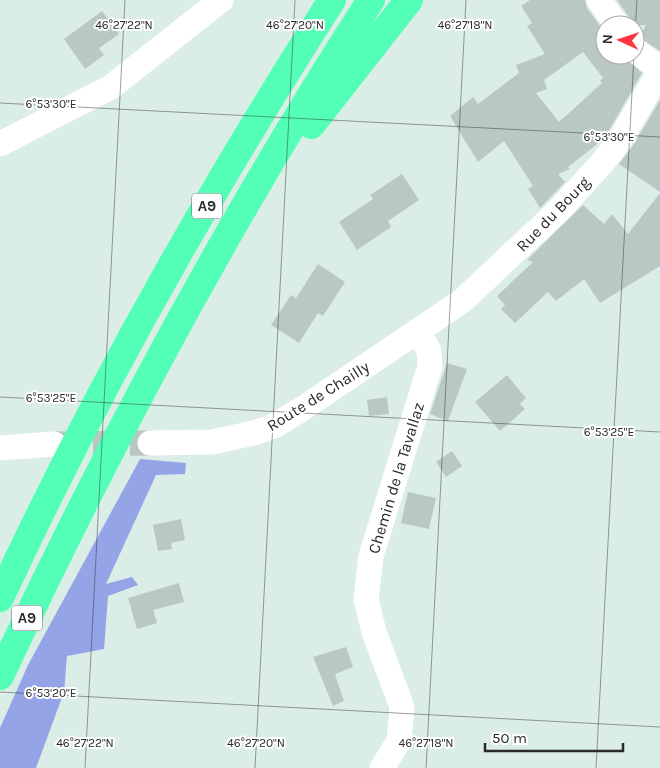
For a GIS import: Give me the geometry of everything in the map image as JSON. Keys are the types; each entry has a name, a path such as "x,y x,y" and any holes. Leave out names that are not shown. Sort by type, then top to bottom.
{"highway":[{"name":"A9","path":"0,598 90,416 206,207 262,110 332,0"},
{"name":"A9","path":"0,676 91,485 134,405 233,225 371,0"},
{"path":"233,225 409,0"}],"street":[{"path":"0,144 111,86 221,0"},
{"path":"599,0 610,15"},
{"path":"645,58 660,70"},
{"name":"Rue du Bourg","path":"418,331 477,288 563,206 620,140 660,70"},
{"name":"Route de Chailly","path":"150,443 212,442 254,433 274,426 418,331"},
{"name":"Chemin de la Tavallaz","path":"382,768 399,741 402,707 374,632 366,599 371,556 430,366 429,351 418,331"},
{"path":"0,448 54,444"}],"shaded area":[{"path":"140,459 186,463 185,474 156,475 106,584 132,577 138,585 108,596 104,649 67,656 64,692 36,768 0,768 0,728 28,665"}],"building":[{"path":"530,0 585,0 587,8 595,19 595,65 633,65 642,73 608,132 601,141 568,167 570,169 558,174 565,182 540,208 528,189 533,186 504,141 478,162 450,116 473,97 478,104 519,73 516,65 545,54 527,26 532,23 521,6","holes":["583,52 603,78 600,81 602,83 559,122 536,93 547,89 544,80"]},
{"path":"617,0 660,0 660,51 645,41 645,15 628,15"},
{"path":"102,11 119,34 99,48 104,55 85,69 64,39"},
{"path":"660,100 660,192 619,164 632,147"},
{"path":"402,174 419,200 388,221 391,227 357,250 339,222 373,199 370,195"},
{"path":"660,193 660,266 600,303 584,279 556,301 548,292 515,323 501,309 505,305 497,296 533,262 527,260 583,205 604,224 612,214 628,234"},
{"path":"318,264 345,282 323,316 318,313 299,343 271,325 291,295 296,298"},
{"path":"447,363 467,369 448,421 430,414"},
{"path":"507,375 526,398 520,404 525,409 500,431 475,402"},
{"path":"387,397 389,414 369,416 367,400"},
{"path":"452,451 462,466 446,477 436,462"},
{"path":"408,492 436,498 429,529 401,523"},
{"path":"181,519 185,540 171,543 172,549 158,551 153,525"},
{"path":"179,583 184,602 153,610 157,623 137,629 128,598"},
{"path":"346,647 353,667 335,674 344,701 333,706 313,657"}],"tunnel":[{"path":"56,444 150,443"}]}
